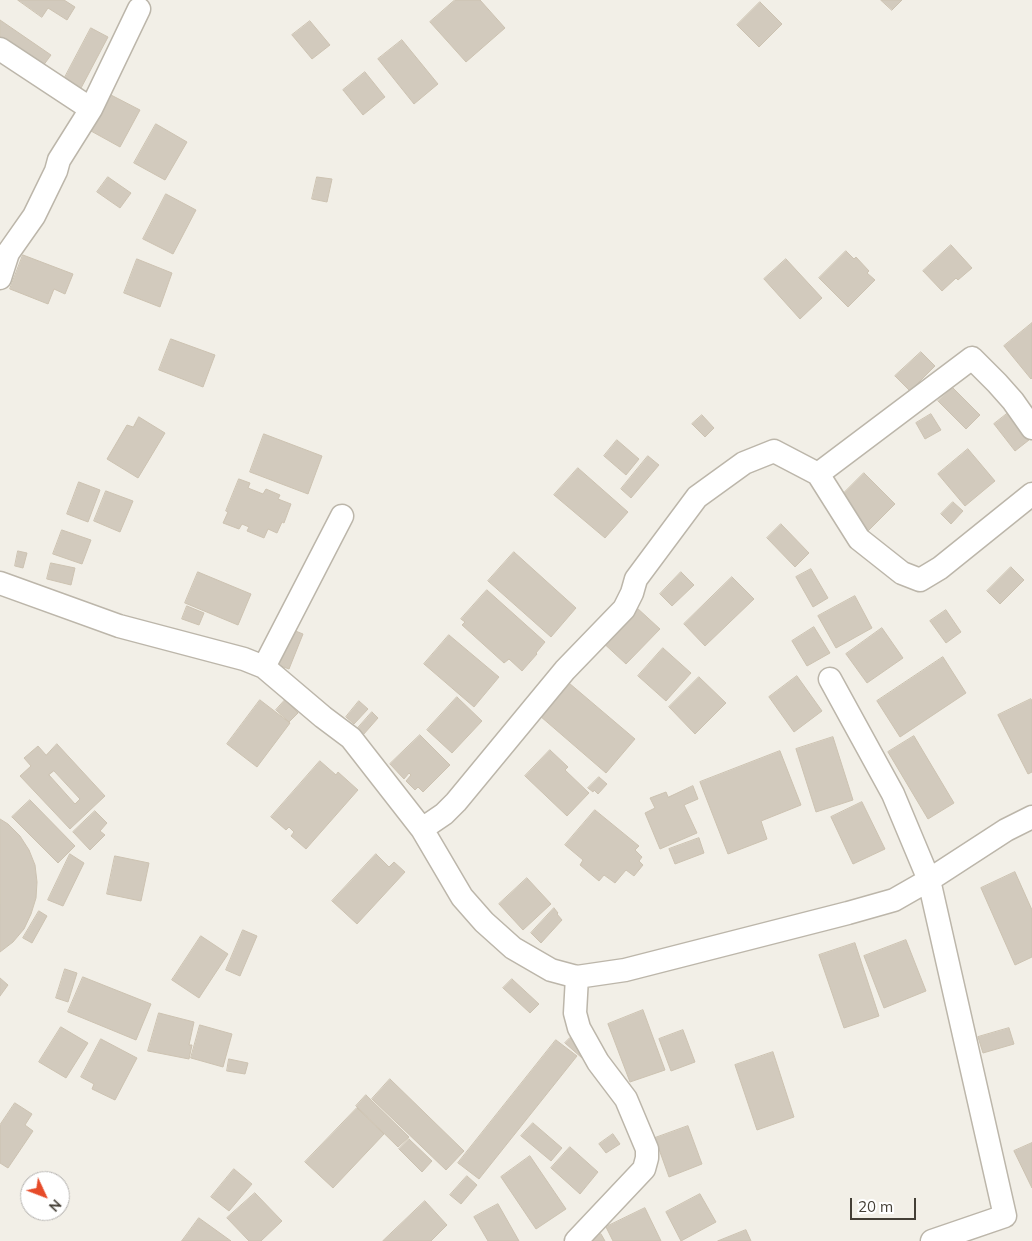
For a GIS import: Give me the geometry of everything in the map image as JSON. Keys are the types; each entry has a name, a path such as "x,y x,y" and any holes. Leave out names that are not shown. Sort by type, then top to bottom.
{"street":[{"path":"0,278 8,253 34,216 60,160 91,109 139,9"},
{"path":"0,49 91,109"},
{"path":"818,474 972,358 1013,401 1032,428"},
{"path":"422,829 444,814 456,802 565,670 624,609 636,579 697,497 744,463 774,451 818,474 859,539 902,573 920,580 940,568 1032,494"},
{"path":"264,667 342,516"},
{"path":"0,583 119,626 244,659 264,667 322,717 351,738 422,829 462,897 484,922 513,948 551,970 577,976 625,970 894,900 929,880 1006,830 1032,817"},
{"path":"830,679 893,794 929,880 1005,1216 932,1241"},
{"path":"576,1241 644,1169 647,1158 646,1149 626,1099 598,1062 579,1028 575,1013 577,976"}],"building":[{"path":"18,0 64,0 75,7 67,20 48,8 42,17"},
{"path":"455,0 480,0 505,28 466,62 430,22"},
{"path":"881,0 902,0 892,10"},
{"path":"760,2 782,24 759,47 737,25"},
{"path":"0,20 51,55 40,70 0,42"},
{"path":"310,21 330,45 312,59 292,35"},
{"path":"91,28 108,37 80,90 63,81"},
{"path":"402,40 438,84 414,104 378,59"},
{"path":"365,72 385,97 363,115 343,90"},
{"path":"111,95 140,110 120,147 91,131"},
{"path":"156,124 187,142 165,180 134,163"},
{"path":"108,177 131,193 120,208 97,192"},
{"path":"317,177 332,179 327,202 312,199"},
{"path":"166,194 196,210 173,254 143,239"},
{"path":"951,245 972,268 958,280 956,278 942,291 923,271"},
{"path":"846,251 854,259 856,257 869,271 867,273 875,280 848,307 819,278"},
{"path":"23,255 73,274 65,294 54,289 48,304 10,289"},
{"path":"137,259 172,273 160,307 124,293"},
{"path":"786,259 822,298 800,319 764,279"},
{"path":"1032,323 1032,378 1031,379 1004,346"},
{"path":"171,339 215,355 203,387 159,370"},
{"path":"921,352 935,366 910,391 895,376"},
{"path":"952,387 980,415 966,429 938,401"},
{"path":"1008,413 1029,440 1015,451 994,424"},
{"path":"931,414 941,430 925,439 916,423"},
{"path":"702,415 714,428 705,437 692,424"},
{"path":"139,417 165,433 138,478 107,459 127,425 133,427"},
{"path":"264,434 322,456 308,494 250,472"},
{"path":"617,440 639,459 626,475 604,456"},
{"path":"968,449 995,481 965,506 938,474"},
{"path":"648,456 659,465 631,498 621,489"},
{"path":"578,468 628,512 605,538 554,495"},
{"path":"864,473 895,504 868,531 837,500"},
{"path":"239,479 250,483 248,488 263,494 266,489 280,495 278,499 291,504 284,523 282,522 277,533 268,529 264,538 247,531 249,527 242,524 239,529 223,523"},
{"path":"79,482 100,490 88,522 67,514"},
{"path":"106,491 133,501 120,532 94,521"},
{"path":"953,502 963,511 951,524 941,514"},
{"path":"781,524 809,553 795,567 767,538"},
{"path":"62,530 91,540 82,564 53,554"},
{"path":"18,551 27,553 23,568 15,566"},
{"path":"514,552 576,608 551,637 488,581"},
{"path":"51,563 75,568 71,585 47,579"},
{"path":"1011,567 1024,580 1000,604 987,591"},
{"path":"811,569 828,598 813,607 796,577"},
{"path":"198,572 251,594 238,625 185,603"},
{"path":"681,572 694,585 672,606 660,594"},
{"path":"732,577 754,599 705,646 684,624"},
{"path":"487,590 545,642 522,671 509,659 504,663 462,625 465,622 461,619"},
{"path":"855,596 872,628 836,648 818,616"},
{"path":"187,606 204,613 199,625 182,619"},
{"path":"636,607 660,629 626,664 599,639"},
{"path":"946,610 961,632 946,643 930,621"},
{"path":"814,627 830,653 807,666 792,641"},
{"path":"288,628 303,634 289,669 273,663"},
{"path":"882,628 903,658 867,683 846,654"},
{"path":"449,635 499,677 474,707 424,664"},
{"path":"663,648 691,673 666,701 638,676"},
{"path":"943,657 966,693 900,737 877,701"},
{"path":"797,676 822,711 794,732 769,697"},
{"path":"699,677 726,703 695,734 669,707"},
{"path":"569,683 635,739 606,773 540,716"},
{"path":"457,697 482,721 452,753 427,730"},
{"path":"1031,699 1032,772 1028,774 998,715"},
{"path":"260,700 290,723 257,767 227,744"},
{"path":"285,700 298,713 289,722 276,710"},
{"path":"359,701 368,709 354,724 346,717"},
{"path":"372,712 378,718 363,735 357,729"},
{"path":"420,735 450,765 423,792 418,787 415,790 406,781 411,775 409,773 404,779 390,764"},
{"path":"914,736 954,803 928,819 888,752"},
{"path":"833,737 853,800 816,812 796,749"},
{"path":"57,744 105,796 70,829 20,776 31,766 24,758 38,746 46,755","holes":["54,771 80,799 75,804 49,775"]},
{"path":"550,750 568,767 565,770 589,793 567,816 525,776"},
{"path":"780,751 801,805 761,821 767,839 728,854 700,782"},
{"path":"320,761 336,775 338,772 358,790 306,849 291,836 294,832 289,827 286,830 271,817"},
{"path":"599,777 607,784 598,794 588,788"},
{"path":"693,786 698,799 684,805 697,833 660,849 645,813 655,808 650,798 666,792 668,797"},
{"path":"30,800 75,846 58,863 12,817"},
{"path":"862,802 885,849 853,864 831,817"},
{"path":"595,810 639,846 635,850 642,857 639,861 643,865 634,876 626,870 615,883 604,875 599,881 580,865 583,860 565,845"},
{"path":"95,811 107,823 100,831 105,835 90,850 73,832"},
{"path":"0,819 20,836 29,850 35,865 37,882 36,898 24,929 13,942 0,952"},
{"path":"699,838 704,853 675,864 669,849"},
{"path":"70,854 84,863 63,906 48,900"},
{"path":"376,854 389,867 394,862 405,872 357,924 332,901"},
{"path":"115,856 149,863 141,901 107,894"},
{"path":"1015,872 1032,910 1032,957 1015,965 981,888"},
{"path":"527,878 551,904 523,930 499,904"},
{"path":"554,908 562,920 541,943 531,933"},
{"path":"39,911 47,916 32,943 23,938"},
{"path":"243,930 257,936 240,976 226,970"},
{"path":"201,936 228,954 199,998 172,980"},
{"path":"906,940 926,991 884,1008 864,956"},
{"path":"855,943 879,1016 844,1028 819,955"},
{"path":"65,969 77,973 68,1002 56,998"},
{"path":"83,977 151,1004 136,1040 68,1012"},
{"path":"0,978 8,985 0,996"},
{"path":"512,979 539,1004 530,1013 503,988"},
{"path":"643,1010 665,1070 630,1082 608,1024"},
{"path":"159,1013 194,1022 189,1045 192,1045 189,1059 148,1051"},
{"path":"200,1025 232,1034 223,1067 191,1058"},
{"path":"61,1027 88,1043 66,1078 39,1062"},
{"path":"1009,1028 1014,1044 983,1053 978,1037"},
{"path":"683,1030 695,1062 671,1071 659,1039"},
{"path":"570,1038 587,1054 582,1058 565,1043"},
{"path":"101,1039 137,1058 115,1100 92,1089 94,1084 81,1077"},
{"path":"556,1040 577,1056 479,1179 458,1163"},
{"path":"773,1052 794,1117 757,1130 735,1065"},
{"path":"229,1059 248,1063 245,1074 227,1071"},
{"path":"390,1079 464,1151 446,1170 372,1099"},
{"path":"366,1095 409,1137 398,1147 356,1106"},
{"path":"15,1103 32,1114 25,1125 33,1131 8,1168 0,1163 0,1125"},
{"path":"357,1108 384,1134 333,1188 305,1162"},
{"path":"533,1123 562,1148 551,1161 521,1136"},
{"path":"688,1126 702,1164 669,1177 655,1138"},
{"path":"613,1134 620,1144 606,1153 599,1144"},
{"path":"409,1139 432,1161 422,1172 399,1149"},
{"path":"1032,1143 1032,1188 1014,1151"},
{"path":"570,1147 598,1172 580,1194 551,1168"},
{"path":"530,1156 566,1209 536,1229 501,1177"},
{"path":"234,1169 252,1184 229,1211 211,1197"},
{"path":"467,1176 477,1185 461,1204 450,1195"},
{"path":"255,1193 282,1221 261,1241 249,1241 227,1218"},
{"path":"700,1194 716,1222 681,1241 666,1212"},
{"path":"425,1201 447,1225 431,1241 383,1241"},
{"path":"498,1204 519,1241 488,1241 474,1217"},
{"path":"645,1208 661,1241 613,1241 606,1227"},
{"path":"199,1218 231,1241 182,1241"},
{"path":"746,1230 751,1241 718,1241"},
{"path":"601,1234 605,1241 587,1241"}]}
